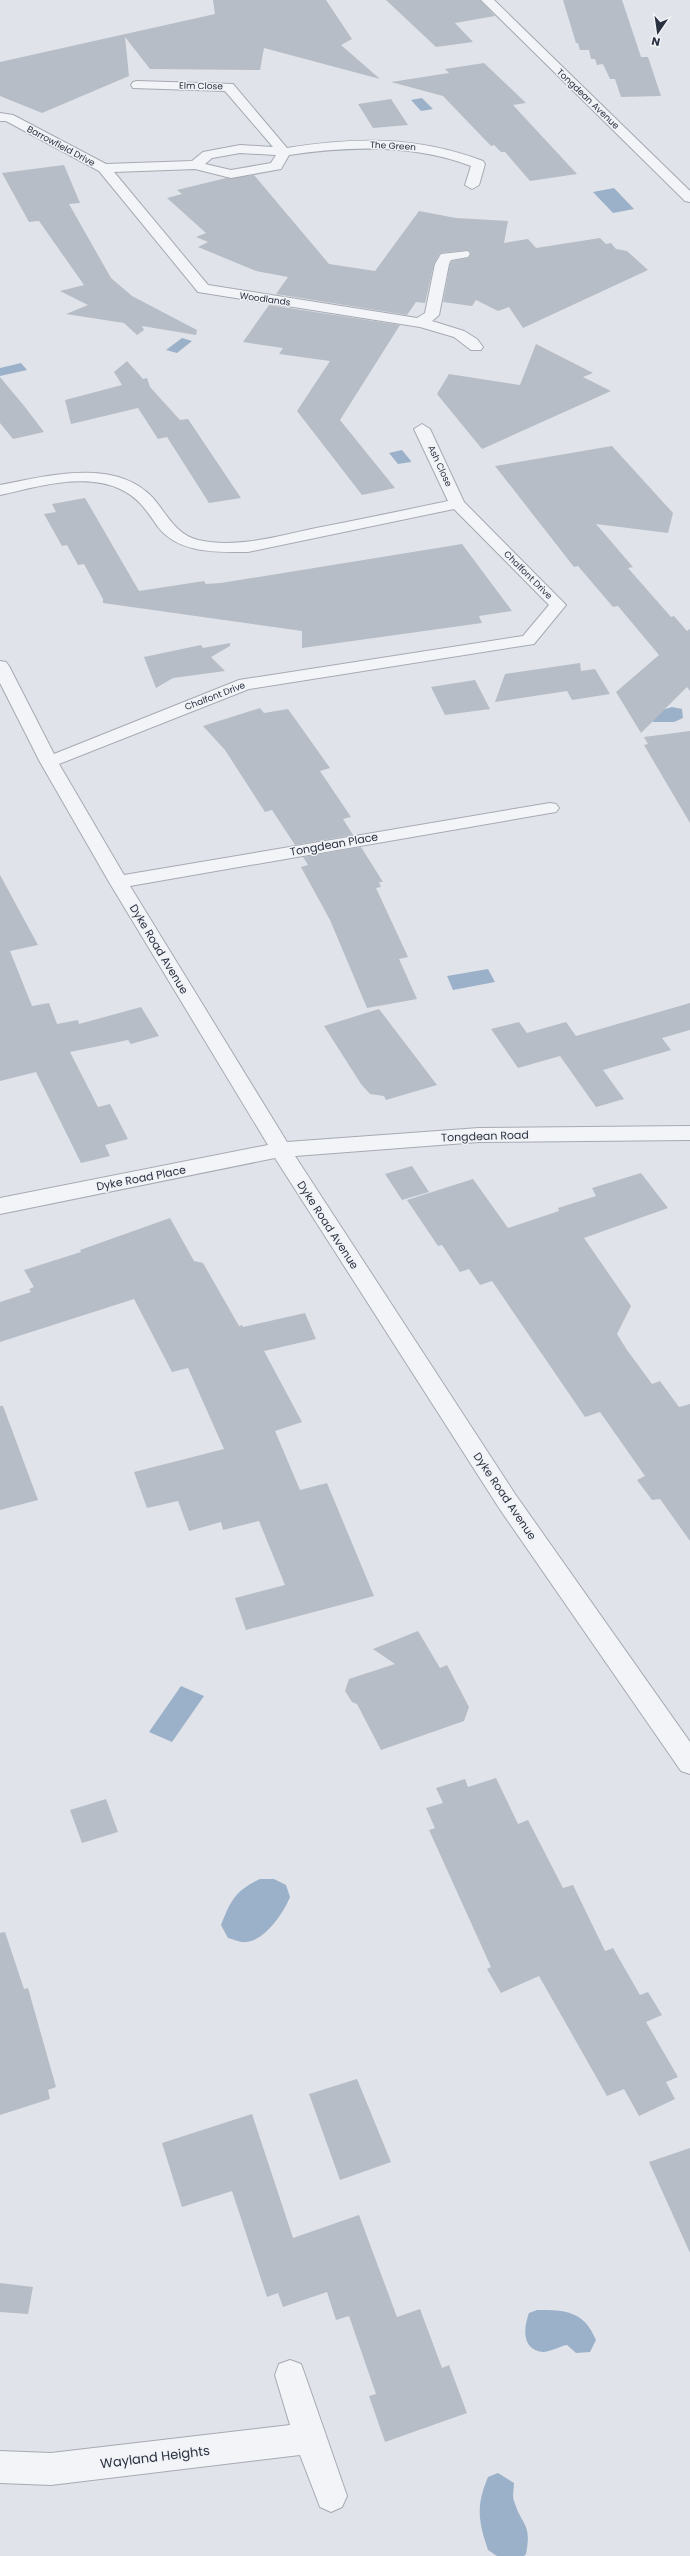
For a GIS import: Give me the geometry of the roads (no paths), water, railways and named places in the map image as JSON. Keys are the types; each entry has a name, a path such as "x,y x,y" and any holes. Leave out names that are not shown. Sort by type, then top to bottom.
{"street":[{"name":"Tongdean Avenue","path":"486,0 690,198"},
{"name":"Elm Close","path":"137,85 229,87 284,152"},
{"name":"Barrowfield Drive","path":"0,117 9,118 104,168 194,165 231,174 276,166 284,152"},
{"name":"The Green","path":"284,152 331,145 406,145 446,152 478,164 472,185"},
{"path":"194,165 208,155 240,149 284,152"},
{"name":"Woodlands","path":"104,168 203,290 440,327 472,340 476,347"},
{"path":"420,323 432,315 442,264 446,257 463,254"},
{"name":"Ash Close","path":"422,429 458,504"},
{"path":"0,490 56,479 92,478 122,484 140,494 174,534 193,542 218,547 248,547 458,504"},
{"name":"Chalfont Drive","path":"49,762 245,684 528,640 558,605 458,504"},
{"name":"Dyke Road Avenue","path":"0,666 49,762 118,882 281,1150 507,1501 689,1760"},
{"name":"Tongdean Place","path":"118,882 550,808"},
{"name":"Tongdean Road","path":"281,1150 479,1135 690,1133"},
{"name":"Dyke Road Place","path":"0,1206 281,1150"},
{"path":"290,2375 310,2438 331,2496"},
{"name":"Wayland Heights","path":"0,2467 51,2470 310,2438"}],"water":[{"path":"422,98 433,109 421,111 411,100"},
{"path":"614,188 634,209 613,213 593,192"},
{"path":"182,338 192,341 177,353 166,350"},
{"path":"21,363 27,370 0,376 0,368"},
{"path":"402,450 411,462 398,464 389,453"},
{"path":"672,707 682,709 683,718 674,722 653,722 649,714"},
{"path":"488,969 495,982 453,990 447,976"},
{"path":"181,1686 204,1696 172,1742 149,1732"},
{"path":"260,1879 274,1879 286,1885 290,1897 287,1903 273,1925 260,1937 244,1942 228,1938 221,1925 231,1903 239,1892"},
{"path":"537,2310 565,2312 580,2318 586,2323 596,2340 590,2352 576,2353 567,2345 543,2352 531,2347 526,2338 525,2332 527,2319 529,2313"},
{"path":"498,2473 514,2483 513,2499 525,2525 528,2536 526,2554 524,2556 497,2556 488,2550 480,2521 480,2505 488,2477"}]}
